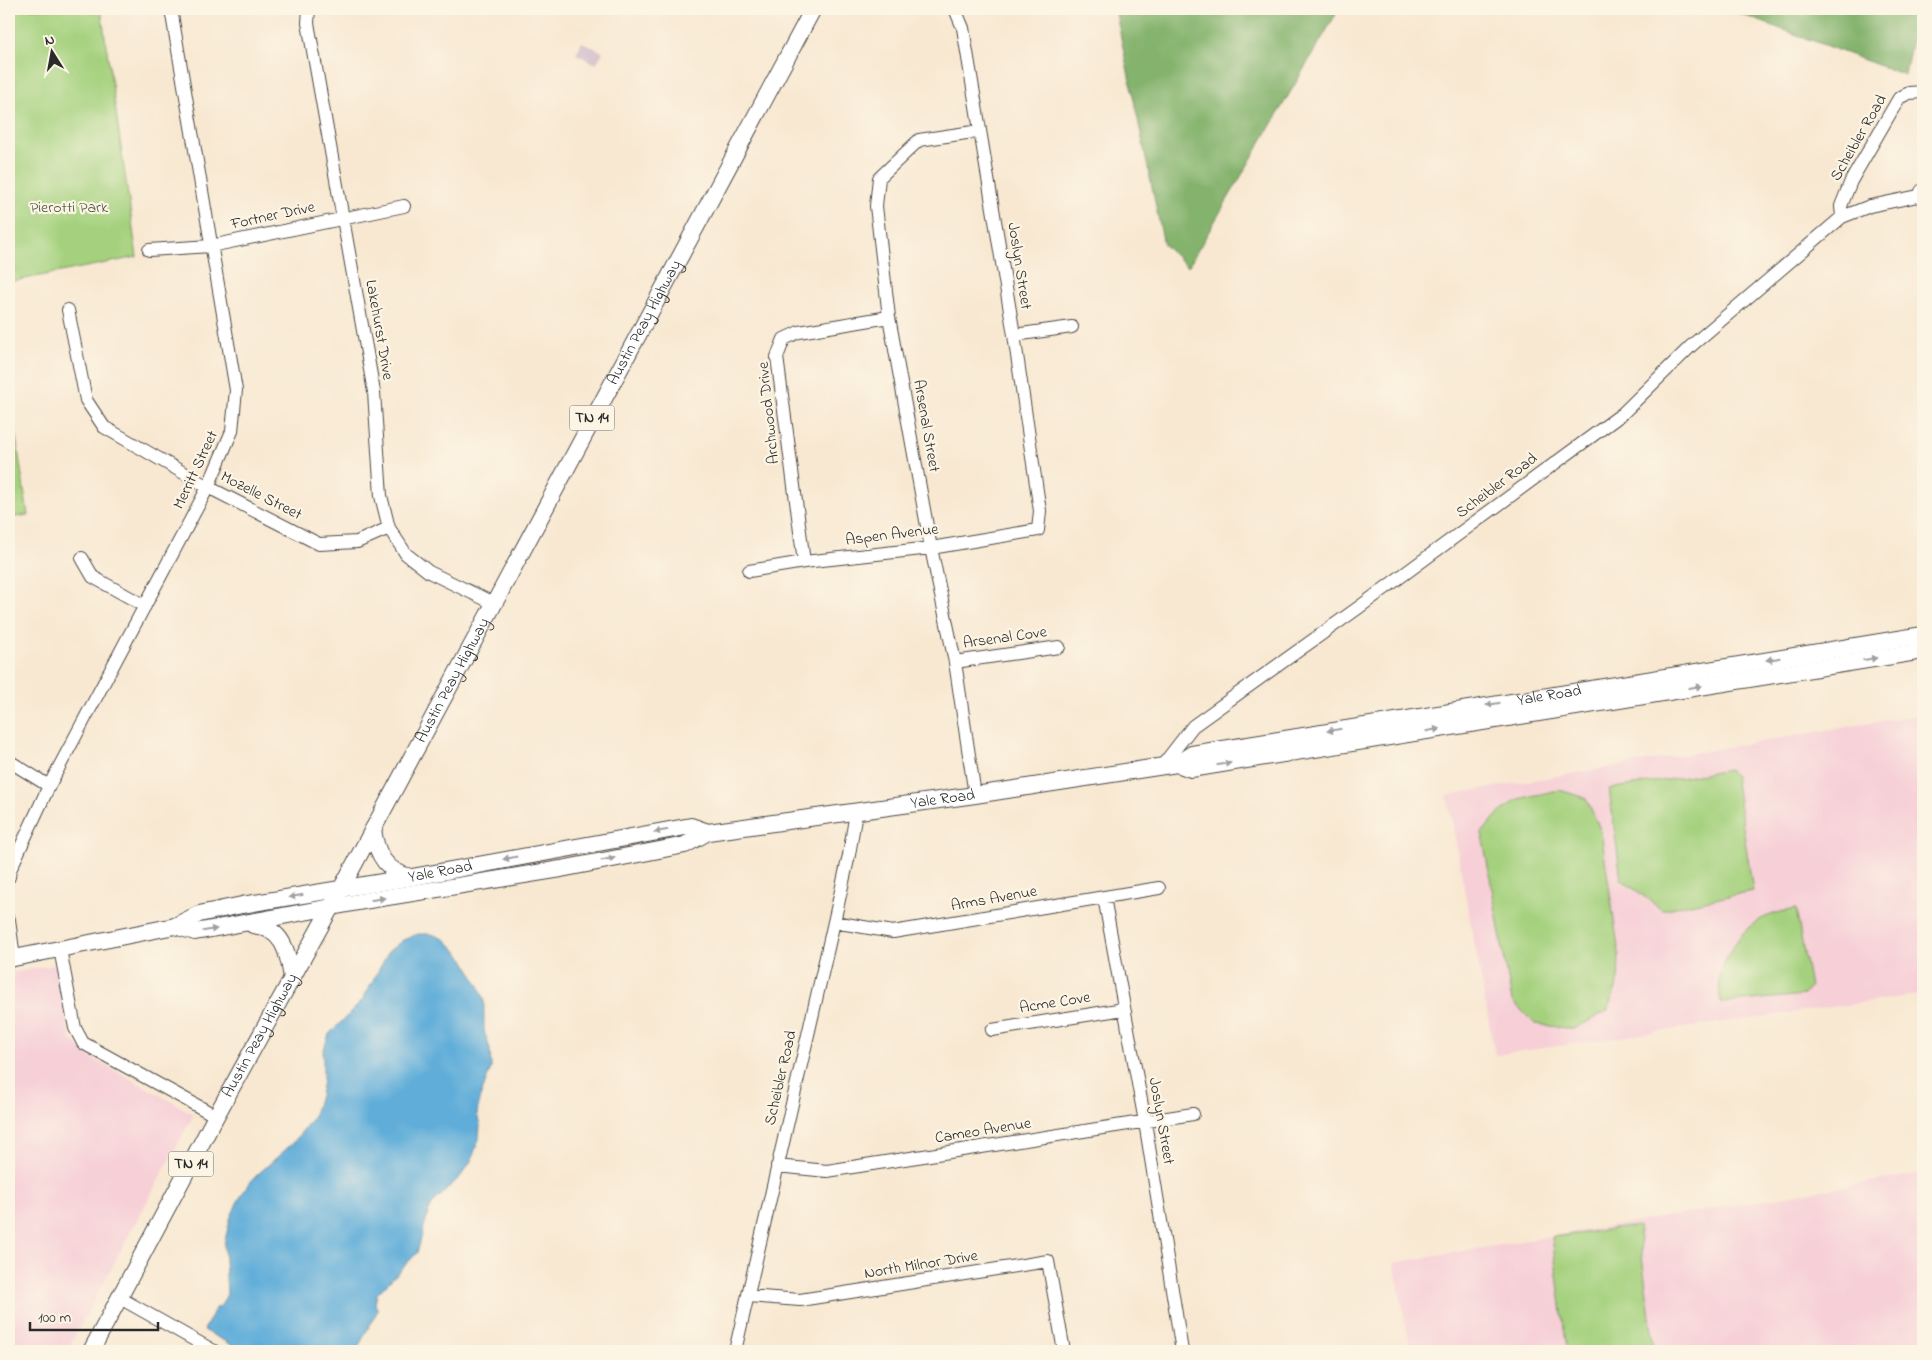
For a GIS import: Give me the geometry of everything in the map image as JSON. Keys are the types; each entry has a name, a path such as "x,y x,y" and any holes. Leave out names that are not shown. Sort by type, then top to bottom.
{"main road":[{"name":"Austin Peay Highway","path":"92,1351 216,1116 341,889 813,9"},
{"name":"Yale Road","path":"175,926 195,932 246,924 685,845 708,832 975,795 1169,765 1192,754 1923,635"},
{"name":"Yale Road","path":"1169,765 1190,769 1923,651"},
{"name":"Yale Road","path":"11,958 175,926 198,914 242,905 413,877 691,826 708,832"},
{"path":"373,829 375,841 388,867 399,875 413,877"},
{"path":"246,924 271,929 279,937 288,956 292,978"}],"street":[{"name":"Merritt Street","path":"9,877 10,870 49,786 208,487 232,431 236,390 171,9"},
{"name":"Lakehurst Drive","path":"309,9 308,23 374,392 381,496 389,528 406,554 429,572 493,603"},
{"name":"Joslyn Street","path":"955,9 963,28 1014,335 1040,511 1038,530"},
{"name":"Scheibler Road","path":"1842,217 1840,206 1851,180 1899,98 1909,93 1923,92"},
{"name":"Arsenal Street","path":"975,795 955,662 931,548 890,317 876,206 879,178 919,140 980,131"},
{"name":"Scheibler Road","path":"1169,765 1192,726 1358,608 1622,414 1691,346 1842,217 1870,206 1923,195"},
{"name":"Fortner Drive","path":"149,250 211,246 404,206"},
{"name":"Mozelle Street","path":"68,310 86,400 104,427 208,487 319,544 358,542 389,528"},
{"name":"Archwood Drive","path":"804,562 777,357 784,339 799,332 890,317"},
{"path":"1014,335 1072,327"},
{"name":"Aspen Avenue","path":"750,571 804,562 931,548 1038,530"},
{"path":"82,558 93,576 145,606"},
{"name":"Arsenal Cove","path":"955,662 1059,647"},
{"path":"9,761 49,786"},
{"name":"Scheibler Road","path":"735,1351 834,922 849,855 856,812"},
{"name":"Arms Avenue","path":"834,922 893,932 1159,888"},
{"name":"Joslyn Street","path":"1104,897 1145,1122 1182,1351"},
{"path":"9,920 11,958"},
{"path":"60,948 74,1028 83,1043 216,1116"},
{"name":"Acme Cove","path":"992,1030 1124,1009"},
{"name":"Cameo Avenue","path":"777,1166 827,1171 1193,1114"},
{"name":"North Milnor Drive","path":"748,1296 800,1300 1048,1261 1064,1351"},
{"path":"120,1298 214,1351"}],"shaded area":[{"path":"582,42 603,52 596,64 576,54"},
{"path":"1923,714 1923,994 1495,1055 1447,795"},
{"path":"55,965 71,1039 89,1056 194,1114 67,1351 9,1351 9,973"},
{"path":"1923,1173 1923,1351 1411,1351 1394,1263"}],"green space":[{"name":"Pierotti Park","path":"9,9 101,9 137,257 9,282"},
{"path":"1115,9 1339,9 1188,267 1164,245"},
{"path":"1727,9 1918,9 1905,75"},
{"path":"9,392 28,515 9,518"},
{"path":"1729,770 1735,776 1753,891 1662,910 1621,879 1609,789"},
{"path":"1559,790 1586,798 1601,831 1619,954 1618,983 1607,1011 1574,1029 1535,1024 1512,1001 1482,833 1497,815 1518,799"},
{"path":"1796,909 1810,987 1804,995 1721,1003 1719,978 1727,957 1739,938 1759,920 1776,913"},
{"path":"1638,1226 1654,1347 1618,1351 1567,1351 1552,1237"}],"water":[{"path":"418,934 432,934 446,940 464,959 484,999 484,1031 490,1049 491,1068 479,1100 477,1114 480,1125 479,1139 471,1161 461,1176 433,1203 428,1213 417,1253 377,1294 375,1304 378,1310 356,1351 243,1351 204,1330 215,1309 221,1306 227,1294 224,1245 230,1219 247,1186 294,1142 313,1117 320,1096 323,1080 323,1052 329,1034 362,1001 389,951 403,940"}]}
